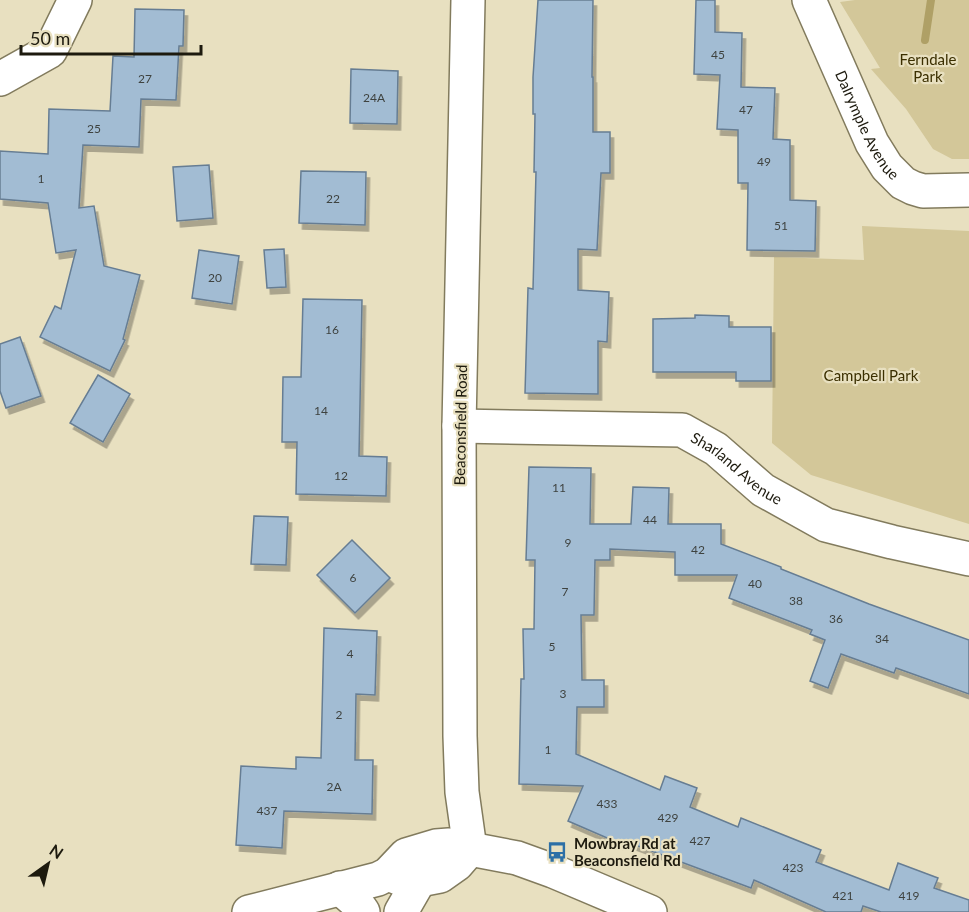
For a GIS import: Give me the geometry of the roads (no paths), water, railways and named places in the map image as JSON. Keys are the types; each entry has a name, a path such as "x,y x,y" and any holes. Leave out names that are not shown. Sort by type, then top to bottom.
{"street":[{"path":"0,79 51,51 75,0"},
{"name":"Beaconsfield Road","path":"468,0 459,426 460,736 462,792 470,849"},
{"name":"Dalrymple Avenue","path":"809,0 872,143 887,167 903,183 923,191 969,190"},
{"name":"Sharland Avenue","path":"459,426 682,430 716,449 763,490 826,525 969,559"},
{"path":"249,912 388,874 406,855 436,846 448,845 517,858 650,912"},
{"path":"388,874 409,882 440,876 457,864 470,849"},
{"path":"401,912 420,879"},
{"path":"420,879 423,912"},
{"path":"340,888 357,902 363,912"}],"waterway":[{"path":"925,40 931,0"}],"place":[{"name":"Mowbray Rd at Beaconsfield Rd","path":"557,852"}],"park label":[{"name":"Ferndale Park","path":"928,68"},
{"name":"Campbell Park","path":"871,375"}]}
